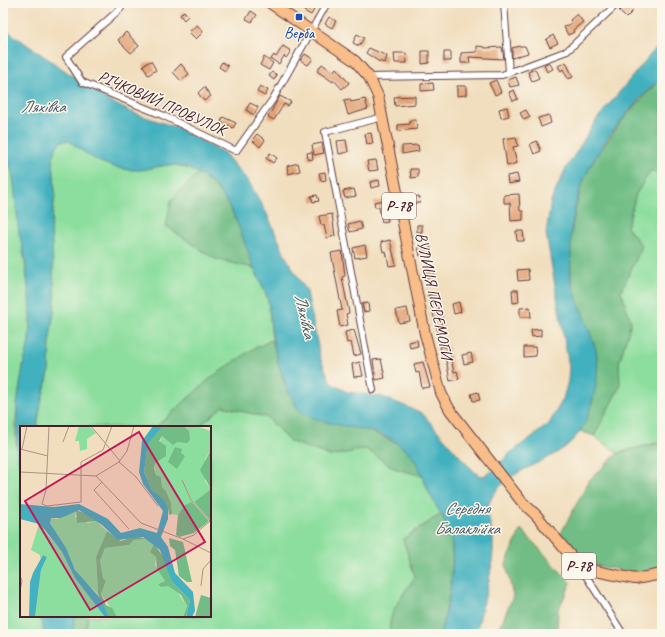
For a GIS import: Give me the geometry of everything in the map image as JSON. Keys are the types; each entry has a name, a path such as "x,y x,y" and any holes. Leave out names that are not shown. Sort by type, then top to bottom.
{"main road":[{"name":"ВУЛИЦЯ ПЕРЕМОГИ","path":"270,3 355,60 369,77 378,96 383,117 402,222 432,363 442,393 450,410 478,447 522,502 536,515 581,568"},
{"name":"Р-78","path":"581,568 635,579 662,574"}],"street":[{"name":"РІЧКОВИЙ ПРОВУЛОК","path":"124,3 120,9 66,57 82,82 162,115 236,151 273,99 310,30"},
{"path":"310,30 327,3"},
{"path":"504,3 509,72"},
{"path":"369,77 502,75 568,51 618,3"},
{"path":"373,390 325,132 383,117"},
{"path":"581,568 623,634"}],"green space":[{"path":"662,77 662,176 651,170 636,194 627,227 642,246 621,291 631,322 619,363 620,386 594,436 580,431 593,398 597,370 571,279 570,243 575,211 582,182 594,160 624,118"},
{"path":"69,140 91,157 107,165 115,167 139,170 176,165 198,173 171,200 215,259 254,268 268,300 272,340 253,349 212,377 157,426 37,426 41,402 49,373 50,337 55,305 51,228 55,194 53,158 57,145 62,141"},
{"path":"3,142 16,192 27,280 30,329 28,351 23,368 16,419 16,445 20,466 20,617 39,617 45,634 3,634"},
{"path":"651,170 662,176 662,438 655,443 618,453 594,436 620,386 619,363 631,322 621,291 642,246 627,227 636,194"},
{"path":"198,173 209,181 218,191 234,214 254,268 215,259 166,226 171,200"},
{"path":"272,340 287,389 323,421 367,430 401,445 414,458 422,476 394,468 366,449 331,456 289,441 268,418 223,406 200,426 157,426 212,377 253,349"},
{"path":"223,406 268,418 289,441 330,456 366,449 394,468 422,476 441,514 403,539 415,577 397,604 391,618 390,634 85,634 88,617 211,617 211,426 200,426"},
{"path":"662,439 662,570 640,573 597,566 567,552 560,535 590,479 618,453 658,443"},
{"path":"441,514 450,533 452,546 452,571 447,610 440,634 390,634 391,618 397,604 415,577 403,539"},
{"path":"521,529 571,583 558,610 557,634 497,634 513,596 506,564"},
{"path":"74,617 88,617 85,634 73,634"}],"water":[{"name":"Ляхівка","path":"3,28 109,101 131,112 178,128 224,153 249,182 267,214 287,259 307,292 320,357 331,383 347,392 383,397 422,413 462,459 478,475 483,476 491,472 509,454 549,424 563,399 568,381 569,367 546,233 551,201 565,170 597,119 655,49 662,45 662,77 628,112 598,154 583,182 573,217 571,236 571,280 597,353 597,379 591,406 580,431 571,442 559,451 508,479 498,489 490,501 488,510 493,539 492,562 488,586 476,634 440,634 451,583 453,555 452,542 447,526 429,493 414,459 402,447 384,436 313,418 303,413 297,407 285,384 277,357 272,335 270,311 264,288 254,268 231,209 217,189 208,180 189,169 173,165 137,170 122,169 98,161 69,141 62,141 57,145 53,158 55,194 51,228 55,305 50,337 49,373 41,402 37,426 20,426 20,466 17,456 17,404 23,366 29,343 31,314 25,258 19,233 13,176 3,142"},
{"path":"39,617 74,617 73,634 45,634"}],"building":[{"path":"308,4 315,8 311,15 304,11"},
{"path":"626,4 633,11 626,18 619,11"},
{"path":"184,11 188,16 184,20 180,15"},
{"path":"251,11 257,15 252,22 246,19"},
{"path":"577,14 583,22 573,30 574,32 568,35 564,27 572,23 570,20"},
{"path":"329,17 336,21 332,28 325,24"},
{"path":"197,25 203,32 196,39 189,32"},
{"path":"126,32 139,46 131,53 118,40"},
{"path":"357,34 364,38 359,46 353,43"},
{"path":"553,35 558,43 550,47 546,40"},
{"path":"283,46 291,51 286,58 284,56 279,64 271,59 274,55 276,57"},
{"path":"477,46 485,48 502,47 504,59 469,57 470,63 461,63 461,53 477,52"},
{"path":"525,46 528,53 512,58 512,48"},
{"path":"369,48 387,56 385,63 378,61 366,53"},
{"path":"422,51 429,51 429,63 422,64"},
{"path":"444,52 451,52 451,61 444,61"},
{"path":"394,53 406,53 407,63 395,63"},
{"path":"305,54 313,59 308,65 300,60"},
{"path":"264,57 273,63 269,70 260,65"},
{"path":"151,61 156,70 148,75 143,65"},
{"path":"222,62 228,66 225,71 219,67"},
{"path":"549,62 553,69 547,72 544,65"},
{"path":"566,62 573,77 568,79 563,69 561,71 558,66"},
{"path":"181,64 189,74 181,81 173,72"},
{"path":"322,64 333,72 336,68 349,83 342,89 334,80 333,82 317,71"},
{"path":"535,69 539,78 532,81 528,72"},
{"path":"272,72 277,75 274,80 269,76"},
{"path":"516,77 519,85 510,87 508,80"},
{"path":"496,80 501,92 495,95 489,83"},
{"path":"433,83 434,90 421,91 421,84"},
{"path":"260,86 268,90 265,96 257,92"},
{"path":"457,86 466,86 466,95 457,96"},
{"path":"204,87 211,96 204,101 198,93"},
{"path":"514,90 518,99 513,101 509,92"},
{"path":"280,96 291,102 288,106 284,104 274,120 268,117"},
{"path":"415,96 415,104 395,106 394,97"},
{"path":"350,99 351,102 365,99 368,109 348,115 344,100"},
{"path":"250,103 258,107 254,115 246,110"},
{"path":"507,107 509,116 501,118 499,109"},
{"path":"526,110 530,117 524,120 520,113"},
{"path":"549,115 551,123 541,127 538,118"},
{"path":"223,117 236,123 233,128 221,122"},
{"path":"410,120 416,120 417,129 398,131 398,125 410,124"},
{"path":"371,133 373,143 367,144 365,134"},
{"path":"257,134 265,140 260,147 252,140"},
{"path":"516,137 518,146 513,147 517,163 507,166 503,139"},
{"path":"346,140 348,152 339,154 337,141"},
{"path":"537,141 541,151 534,154 530,144"},
{"path":"322,143 324,153 314,155 312,145"},
{"path":"418,145 419,151 402,154 402,146"},
{"path":"312,152 313,159 308,160 307,153"},
{"path":"270,153 277,158 273,163 266,158"},
{"path":"376,160 378,170 369,171 367,161"},
{"path":"298,163 300,171 288,174 287,166"},
{"path":"410,169 418,169 418,177 411,178"},
{"path":"325,172 326,180 321,181 319,173"},
{"path":"517,174 519,182 508,184 507,176"},
{"path":"379,180 380,186 371,188 370,182"},
{"path":"354,189 356,196 345,198 343,191"},
{"path":"519,194 520,211 523,211 523,220 511,221 510,203 504,203 504,195"},
{"path":"317,195 319,201 313,202 311,196"},
{"path":"419,196 420,203 413,203 412,197"},
{"path":"384,200 388,221 382,222 379,207 375,207 374,202"},
{"path":"332,214 335,236 327,238 324,225 321,225 319,216"},
{"path":"360,221 362,229 350,232 348,224"},
{"path":"417,225 422,225 422,232 417,232"},
{"path":"516,231 523,231 524,241 517,241"},
{"path":"390,240 396,265 389,266 386,251 383,252 381,242"},
{"path":"365,245 367,256 355,258 353,248"},
{"path":"430,245 432,254 420,256 418,247"},
{"path":"342,251 345,276 342,277 349,313 346,314 348,325 340,327 337,311 342,310 331,253"},
{"path":"433,268 435,277 427,278 425,270"},
{"path":"528,269 529,280 518,281 517,270"},
{"path":"512,290 518,290 519,302 513,303"},
{"path":"437,293 439,302 437,302 444,331 438,332 428,295"},
{"path":"459,302 461,312 454,314 452,304"},
{"path":"368,303 369,311 364,312 362,304"},
{"path":"530,307 531,317 520,317 520,308"},
{"path":"407,308 410,321 399,323 396,310"},
{"path":"541,329 541,336 532,337 531,330"},
{"path":"354,330 361,354 354,356 351,342 347,343 345,332"},
{"path":"417,340 418,346 410,348 409,342"},
{"path":"448,346 454,372 457,371 459,379 450,381 447,364 444,355 442,356 440,347"},
{"path":"524,347 535,347 536,356 524,357"},
{"path":"471,353 473,362 464,364 462,355"},
{"path":"381,359 385,378 376,380 373,360"},
{"path":"360,362 363,376 354,377 352,364"},
{"path":"423,362 430,387 422,388 419,372 416,373 414,364"},
{"path":"478,392 480,400 473,401 471,394"}],"place":[{"name":"Верба","path":"299,17"}],"water label":[{"name":"Середня Балаклійка","path":"467,518"}]}
